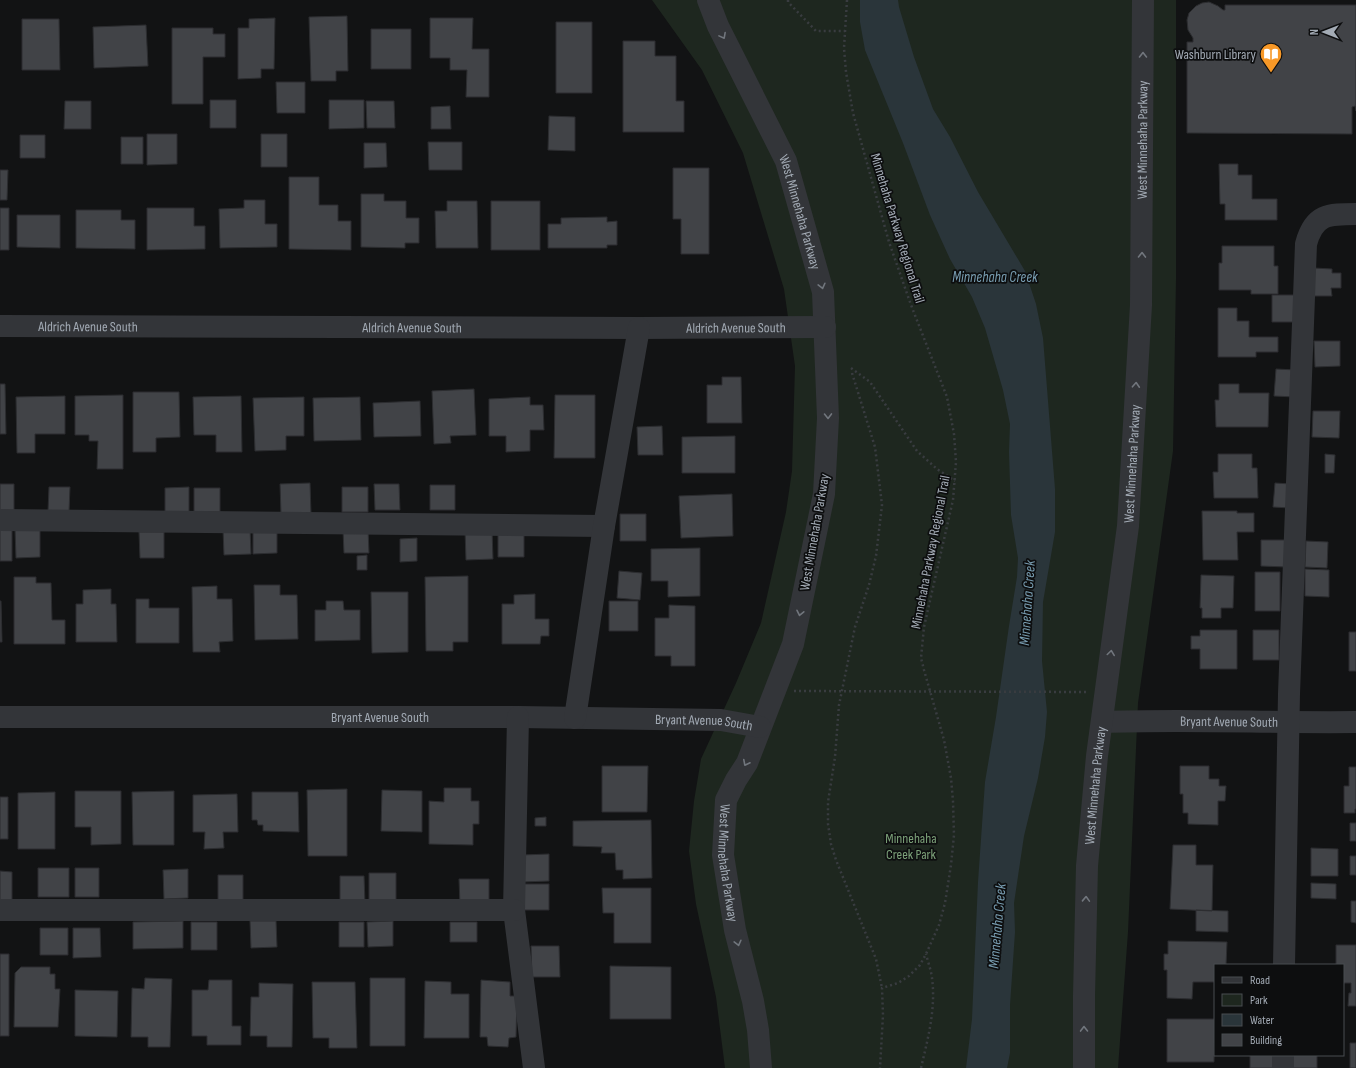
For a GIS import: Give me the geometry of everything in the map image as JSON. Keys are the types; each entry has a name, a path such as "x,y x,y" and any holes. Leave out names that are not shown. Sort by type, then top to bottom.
{"street":[{"name":"West Minnehaha Parkway","path":"708,0 718,26 786,161 823,292 828,418 824,494 784,691 760,727 747,763 726,800 723,855 735,930 753,1001 758,1030 761,1068"},
{"name":"West Minnehaha Parkway","path":"1084,1068 1084,996 1088,866 1092,810 1128,526 1141,305 1143,0"},
{"path":"1284,964 1288,723 1306,244 1310,230 1319,219 1335,214 1356,214"},
{"name":"Aldrich Avenue South","path":"0,326 639,328 824,327"},
{"path":"575,718 604,526 639,328"},
{"path":"0,520 604,526"},
{"name":"Bryant Avenue South","path":"0,717 518,717 721,720 760,727"},
{"path":"518,717 514,910 534,1068"},
{"name":"Bryant Avenue South","path":"1102,722 1356,722"},
{"path":"0,910 514,910"},
{"path":"1283,1056 1283,1068"}],"path":[{"path":"788,0 788,2 816,31 845,31"},
{"name":"Minnehaha Parkway Regional Trail","path":"847,0 844,48 846,72 853,112 886,230 911,305 932,355 949,404 955,444 955,481 952,500 924,627 921,658 949,762 954,822 951,865 945,903 939,925 920,965 909,976 898,983 882,988 883,1015 880,1068"},
{"path":"850,368 870,382 917,451 937,469 955,481"},
{"path":"784,691 1088,692"},
{"path":"921,1068 930,1031 934,996 932,977 926,954"}],"green space":[{"name":"Minnehaha Creek Park","path":"652,0 1176,0 1176,279 1173,451 1138,703 1128,932 1118,1068 725,1068 716,997 696,904 689,851 694,801 701,759 736,683 761,623 786,512 792,471 795,366 784,289 743,153 702,70"}],"water":[{"name":"Minnehaha Creek","path":"860,0 898,0 914,57 933,109 950,137 978,192 1025,271 1036,304 1043,338 1055,489 1055,532 1043,602 1042,661 1047,712 1045,737 1038,778 1024,836 1014,903 1015,932 1010,1005 1010,1053 1007,1068 966,1068 972,1019 978,882 985,782 1017,577 1018,558 1011,515 1009,452 1010,424 1003,390 985,328 972,297 950,259 930,215 903,143 865,50 860,22"}],"building":[{"name":"Washburn Library","path":"1209,2 1223,10 1225,10 1225,5 1356,5 1356,111 1355,106 1352,107 1352,134 1187,133 1187,42 1193,42 1193,38 1188,30 1187,20 1189,13 1196,6"},
{"path":"347,16 348,71 336,71 336,81 311,81 309,17"},
{"path":"275,18 274,69 261,69 261,78 238,79 238,28 249,28 249,19"},
{"path":"430,18 473,18 472,49 489,49 489,97 466,97 467,70 450,70 450,58 430,58"},
{"path":"22,19 59,19 60,70 22,70"},
{"path":"556,22 592,22 592,93 556,93"},
{"path":"146,25 148,66 94,68 93,27"},
{"path":"172,28 213,28 213,34 225,34 225,57 203,57 203,104 172,104"},
{"path":"371,29 411,29 411,69 371,69"},
{"path":"623,41 655,41 655,56 676,56 676,101 684,101 684,132 623,132"},
{"path":"276,82 305,82 305,113 277,113"},
{"path":"210,100 236,100 236,128 210,128"},
{"path":"329,100 364,100 364,128 329,129"},
{"path":"65,101 91,101 91,129 64,129"},
{"path":"366,101 394,101 395,128 367,128"},
{"path":"450,106 451,129 431,129 431,107"},
{"path":"549,116 575,117 575,151 548,150"},
{"path":"147,134 177,134 177,164 147,165"},
{"path":"261,134 287,134 287,167 261,167"},
{"path":"20,135 45,135 45,158 20,158"},
{"path":"121,137 143,137 143,164 121,164"},
{"path":"428,142 462,142 462,170 429,170"},
{"path":"364,143 386,143 387,167 364,168"},
{"path":"1219,164 1238,164 1238,175 1252,175 1252,199 1277,199 1277,220 1225,220 1225,204 1220,204"},
{"path":"673,168 709,168 709,254 681,254 681,219 673,219"},
{"path":"0,170 8,170 7,200 0,200"},
{"path":"289,177 319,177 319,205 338,205 338,221 351,221 351,250 289,249"},
{"path":"361,194 384,194 384,201 406,201 406,218 419,218 419,243 405,243 405,248 361,247"},
{"path":"244,200 265,200 265,224 277,224 277,247 220,248 219,209 244,208"},
{"path":"447,201 477,201 478,248 436,248 435,211 447,211"},
{"path":"491,201 540,201 540,250 491,250"},
{"path":"0,208 9,208 9,250 0,250"},
{"path":"147,208 194,208 194,226 205,226 205,249 147,250"},
{"path":"76,210 121,210 121,220 135,220 135,249 76,248"},
{"path":"17,215 60,215 60,248 17,247"},
{"path":"607,217 607,222 617,221 617,245 607,245 607,248 548,248 548,224 561,224 561,218"},
{"path":"1222,246 1274,246 1274,266 1278,266 1278,294 1251,294 1251,290 1219,290 1219,263 1222,263"},
{"path":"1314,268 1332,269 1332,273 1341,273 1341,288 1331,288 1332,296 1314,296"},
{"path":"1272,295 1297,295 1297,322 1272,322"},
{"path":"1218,308 1237,308 1237,321 1249,321 1249,337 1278,337 1278,352 1256,352 1256,357 1218,357"},
{"path":"1314,341 1340,341 1340,366 1315,367"},
{"path":"1276,369 1296,370 1295,397 1274,396"},
{"path":"722,377 741,377 742,423 707,423 707,385 722,385"},
{"path":"0,384 5,384 6,434 0,434"},
{"path":"1219,384 1239,384 1239,393 1269,393 1268,427 1216,427 1215,400 1219,400"},
{"path":"474,389 476,435 450,436 451,443 434,444 432,391"},
{"path":"133,392 179,392 180,437 156,438 156,452 133,452"},
{"path":"123,395 123,469 97,469 98,441 89,441 89,435 75,435 75,396"},
{"path":"555,395 595,395 595,458 554,458"},
{"path":"65,396 65,434 35,434 35,453 17,453 16,397"},
{"path":"241,396 242,452 216,452 216,435 194,435 193,397"},
{"path":"304,397 304,436 286,436 286,450 255,451 253,398"},
{"path":"360,397 361,440 314,441 313,398"},
{"path":"530,397 530,405 543,405 544,430 530,430 530,451 506,452 506,436 489,436 489,399"},
{"path":"420,401 421,436 374,437 373,403"},
{"path":"1313,411 1340,411 1339,438 1312,437"},
{"path":"662,426 663,455 638,455 637,427"},
{"path":"735,436 735,473 682,473 682,437"},
{"path":"1218,454 1252,454 1252,468 1257,468 1258,498 1214,498 1213,472 1218,472"},
{"path":"1325,454 1335,455 1334,473 1325,473"},
{"path":"310,483 311,513 281,514 280,484"},
{"path":"1275,483 1291,484 1290,508 1273,507"},
{"path":"0,484 14,484 14,511 0,511"},
{"path":"374,484 399,484 400,510 375,510"},
{"path":"430,485 455,485 455,510 430,510"},
{"path":"49,487 70,487 69,512 48,511"},
{"path":"189,487 189,512 165,512 165,488"},
{"path":"342,487 368,487 368,512 342,512"},
{"path":"194,488 220,488 220,512 194,512"},
{"path":"732,494 733,536 681,538 679,496"},
{"path":"1202,511 1237,511 1237,513 1254,513 1254,532 1237,532 1238,560 1203,560"},
{"path":"620,514 646,514 646,541 620,541"},
{"path":"0,529 12,529 12,561 0,561"},
{"path":"15,529 40,529 40,557 16,558"},
{"path":"223,529 250,529 251,554 224,555"},
{"path":"277,529 277,553 253,554 253,530"},
{"path":"368,529 369,553 344,553 343,530"},
{"path":"465,530 492,530 493,559 466,560"},
{"path":"498,530 524,530 524,557 498,557"},
{"path":"139,532 164,532 164,558 140,558"},
{"path":"417,538 417,561 400,562 400,539"},
{"path":"1261,540 1287,540 1286,567 1261,566"},
{"path":"1306,541 1328,542 1327,568 1305,567"},
{"path":"700,548 700,596 668,597 668,581 651,581 651,549"},
{"path":"367,555 367,570 357,570 357,556"},
{"path":"1305,569 1329,570 1329,597 1305,596"},
{"path":"619,571 642,573 640,600 617,598"},
{"path":"1255,572 1280,572 1280,611 1255,611"},
{"path":"1201,575 1234,576 1233,608 1221,608 1221,618 1202,618 1202,608 1200,608"},
{"path":"468,576 468,642 453,642 453,651 426,651 425,577"},
{"path":"14,577 36,577 36,583 51,583 52,620 65,620 65,644 14,644"},
{"path":"254,585 280,585 280,595 297,595 298,639 255,640"},
{"path":"217,586 217,599 232,599 233,641 219,642 220,652 193,652 192,587"},
{"path":"111,589 111,604 116,604 117,642 76,642 76,604 83,604 83,590"},
{"path":"371,592 408,592 408,652 372,653"},
{"path":"535,594 535,619 549,619 549,636 541,636 540,644 502,644 502,604 514,604 514,595"},
{"path":"136,599 149,599 149,608 179,608 179,643 136,643"},
{"path":"1,601 2,642 0,642"},
{"path":"326,601 343,601 344,610 360,610 360,640 315,641 315,610 326,610"},
{"path":"609,601 638,601 638,631 609,631"},
{"path":"669,605 695,606 695,666 671,666 671,656 655,656 655,618 669,618"},
{"path":"1200,630 1237,630 1237,669 1200,669 1200,649 1191,649 1191,636 1200,636"},
{"path":"1253,630 1279,630 1279,660 1253,660"},
{"path":"1349,632 1356,632 1356,671 1349,671"},
{"path":"602,766 648,766 647,812 602,812"},
{"path":"1180,766 1209,766 1209,779 1219,779 1219,786 1226,786 1225,801 1218,801 1218,825 1188,824 1188,813 1183,813 1183,794 1180,794"},
{"path":"1349,767 1356,767 1355,813 1344,813 1344,786 1349,786"},
{"path":"444,788 471,788 471,801 479,801 479,824 473,824 473,845 429,844 429,801 444,802"},
{"path":"347,789 347,856 308,856 307,790"},
{"path":"382,790 422,791 422,832 381,831"},
{"path":"75,791 121,791 121,844 91,845 91,827 75,827"},
{"path":"174,791 174,845 133,845 132,792"},
{"path":"55,792 55,849 18,849 18,793"},
{"path":"252,792 298,792 299,832 263,831 263,825 258,825 257,820 252,820"},
{"path":"237,794 238,832 223,832 224,848 204,849 205,832 193,832 193,795"},
{"path":"0,797 8,797 8,839 0,839"},
{"path":"546,817 546,826 535,826 535,818"},
{"path":"651,820 652,878 623,879 623,870 616,870 615,853 601,853 602,847 573,846 573,821"},
{"path":"1350,823 1356,823 1356,841 1350,841"},
{"path":"1173,845 1196,845 1196,865 1213,865 1212,911 1170,909"},
{"path":"1311,848 1338,849 1338,876 1311,876"},
{"path":"549,854 549,881 522,882 522,855"},
{"path":"1350,856 1356,856 1356,875 1350,875"},
{"path":"38,868 69,868 69,897 38,897"},
{"path":"75,868 99,868 99,897 75,897"},
{"path":"188,869 188,898 164,899 163,870"},
{"path":"0,871 12,872 12,903 0,903"},
{"path":"369,873 396,873 396,904 369,904"},
{"path":"218,875 243,875 243,904 218,904"},
{"path":"340,876 364,876 365,904 340,904"},
{"path":"459,879 489,879 489,905 460,905"},
{"path":"1311,883 1336,884 1336,899 1311,898"},
{"path":"524,884 549,884 549,910 524,910"},
{"path":"602,888 651,888 651,943 614,943 614,913 603,913"},
{"path":"1351,901 1356,901 1356,923 1351,922"},
{"path":"1196,910 1228,911 1228,932 1196,931"},
{"path":"183,921 183,948 133,949 133,922"},
{"path":"250,921 276,921 277,947 251,948"},
{"path":"393,921 393,946 368,947 367,922"},
{"path":"191,922 217,922 217,950 191,950"},
{"path":"339,922 364,922 364,947 339,947"},
{"path":"450,922 477,922 477,942 450,942"},
{"path":"40,928 68,928 68,955 40,955"},
{"path":"73,928 100,928 101,957 73,958"},
{"path":"1168,941 1227,942 1226,964 1214,964 1214,982 1193,982 1192,999 1167,998 1167,970 1164,970 1164,954 1168,954"},
{"path":"1336,945 1356,945 1356,1006 1348,1006 1349,993 1351,993 1351,983 1344,983 1344,964 1336,964"},
{"path":"531,946 559,946 560,977 532,977"},
{"path":"0,954 9,954 9,1036 0,1036"},
{"path":"610,966 671,967 671,1019 610,1019"},
{"path":"21,967 50,967 50,974 55,974 55,989 60,989 58,1027 14,1027 15,973"},
{"path":"145,978 172,979 170,1047 148,1047 148,1037 131,1037 132,988 144,989"},
{"path":"370,978 405,978 405,1046 370,1046"},
{"path":"209,980 232,980 232,1026 241,1026 241,1045 207,1045 207,1036 192,1036 192,990 208,990"},
{"path":"481,980 510,982 510,996 517,996 516,1037 509,1038 508,1047 488,1046 487,1037 480,1037"},
{"path":"425,981 451,982 451,994 469,994 469,1038 424,1038"},
{"path":"312,982 355,982 357,1048 329,1048 329,1038 313,1038"},
{"path":"259,983 293,984 292,1047 267,1047 267,1036 250,1036 251,997 259,997"},
{"path":"75,990 118,991 117,1037 75,1036"},
{"path":"1167,1019 1214,1019 1214,1062 1167,1062"},
{"path":"1350,1043 1356,1043 1356,1068 1350,1068"},
{"path":"1250,1056 1276,1056 1276,1068 1250,1068"},
{"path":"1292,1056 1317,1056 1317,1068 1292,1068"}],"place":[{"name":"Washburn Library","path":"1271,74"}]}
